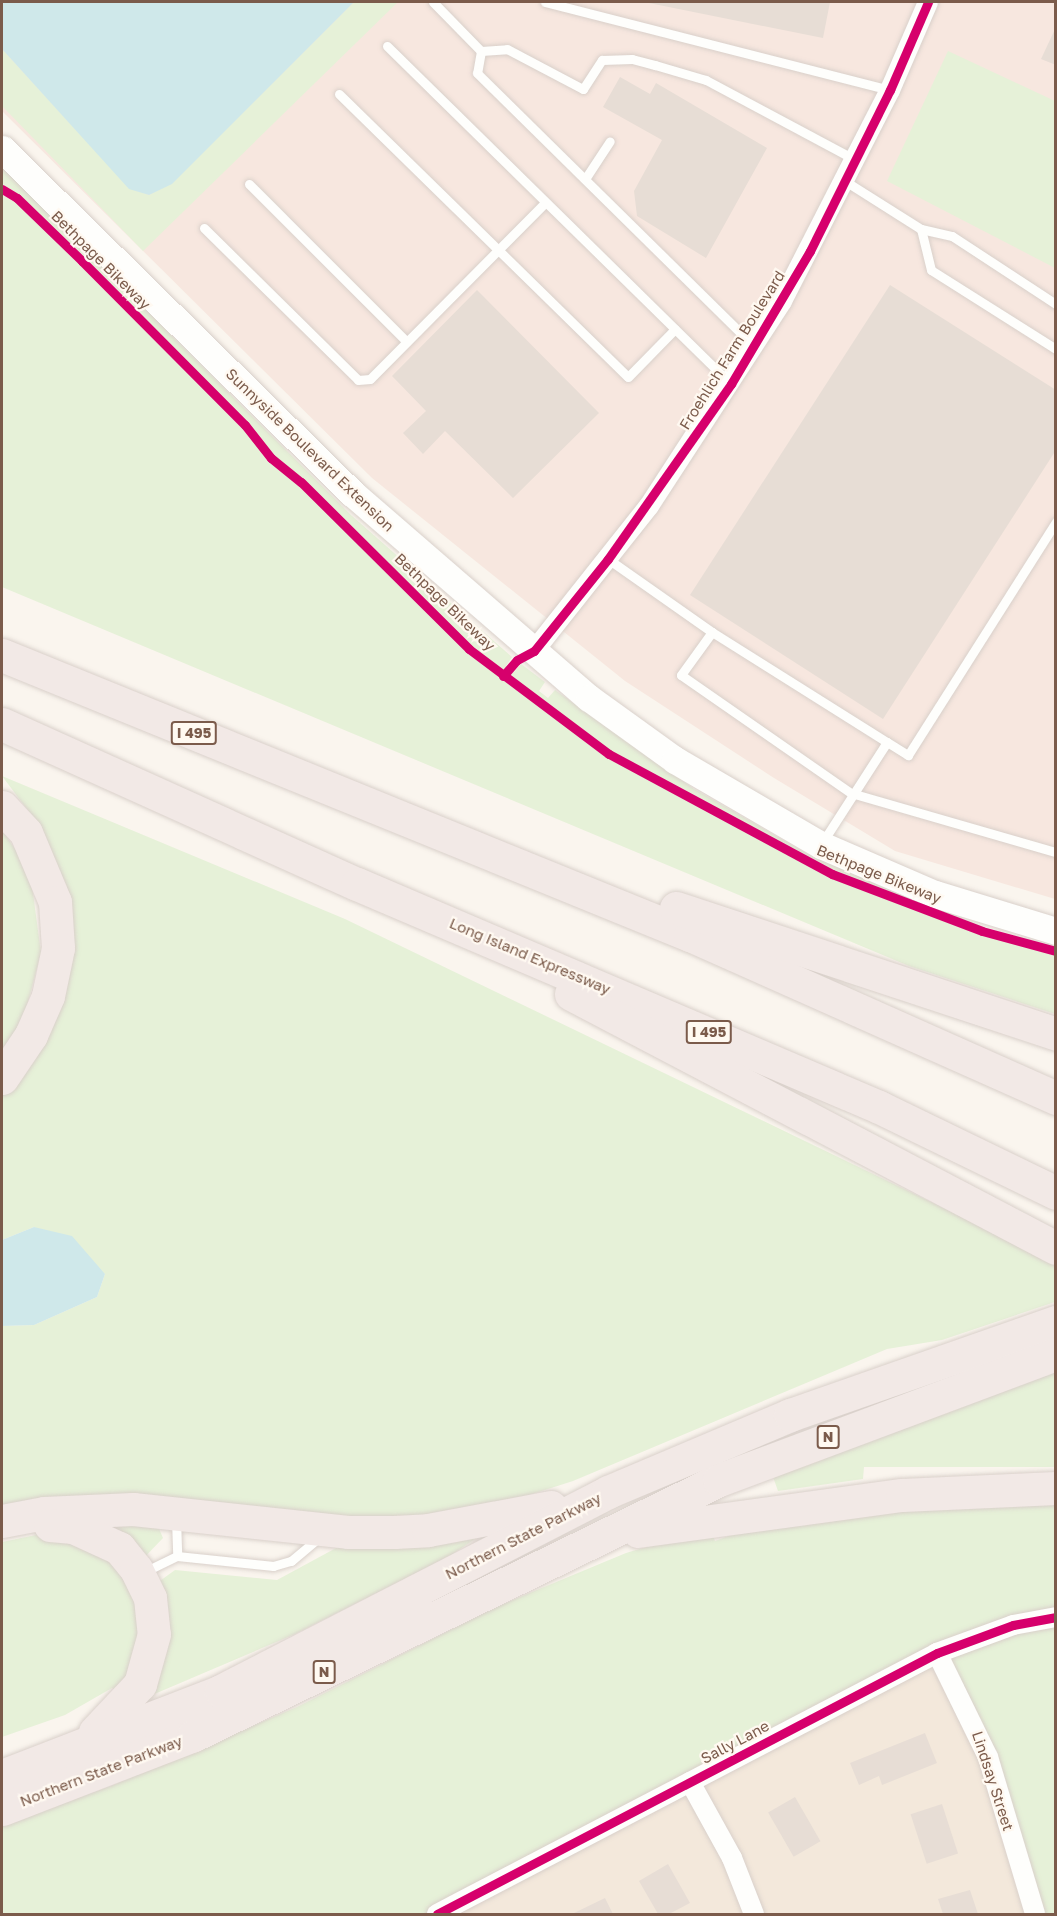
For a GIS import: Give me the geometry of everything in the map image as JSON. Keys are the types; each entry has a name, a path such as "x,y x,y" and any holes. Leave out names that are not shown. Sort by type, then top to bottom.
{"highway":[{"name":"I 495","path":"2,655 701,939 1056,1098"},
{"name":"Long Island Expressway","path":"2,724 357,884 763,1055 1056,1193"},
{"path":"2,807 26,833 55,902 58,948 39,1015 2,1078"},
{"path":"387,812 1056,1034"},
{"path":"357,884 1047,1243"},
{"name":"Northern State Parkway","path":"2,1776 82,1743 221,1692 608,1492 790,1415 1056,1322"},
{"name":"Northern State Parkway","path":"2,1809 194,1735 606,1535 781,1455 1056,1354"},
{"path":"606,1535 902,1496 1056,1488"},
{"path":"2,1521 44,1513 175,1512 329,1530 428,1530 510,1517 608,1492"},
{"path":"2,1532 42,1524 73,1527 118,1548 139,1574 150,1598 154,1634 149,1661 126,1703 82,1743"}],"main road":[{"name":"Sunnyside Boulevard Extension","path":"2,149 352,493 589,698 675,760 821,845 935,894 1056,931"}],"street":[{"name":"Froehlich Farm Boulevard","path":"534,651 608,559 731,384 856,160 890,90 928,2"},
{"name":"Sally Lane","path":"437,1914 937,1653 1013,1625 1056,1617"},
{"name":"Lindsay Street","path":"937,1653 988,1757 1035,1914"},
{"path":"690,1782 732,1858 754,1914"}],"lane":[{"path":"433,2 481,51 507,49 584,89 602,60 632,59 706,80 856,160"},
{"path":"544,2 890,90"},
{"path":"387,46 731,384"},
{"path":"481,51 477,73 754,346"},
{"path":"339,94 627,377 675,329"},
{"path":"585,179 609,141"},
{"path":"845,181 921,229 952,236 1056,304"},
{"path":"249,183 407,342"},
{"path":"204,228 358,380 370,380 545,203"},
{"path":"921,229 931,270 1056,349"},
{"path":"608,559 712,632 908,755 1056,522"},
{"path":"712,632 681,675 851,793 1056,852"},
{"path":"821,845 851,793 887,742"},
{"path":"175,1512 177,1556"},
{"path":"139,1574 177,1556 273,1566 291,1561 329,1530"}],"shaded area":[{"path":"2,2 1055,2 1055,899 895,851 774,778 625,681 372,478 2,111"},
{"path":"942,1655 1055,1914 450,1914"}],"green space":[{"path":"354,2 398,2 143,251 2,106 2,49 129,188 149,195 172,183"},
{"path":"948,51 1055,101 1055,268 887,181"},
{"path":"2,166 351,515 512,657 506,666 514,672 521,664 545,682 539,691 548,698 555,690 694,789 811,856 993,931 1055,947 1055,1014 909,966 2,587"},
{"path":"2,776 345,919 1018,1244 1055,1266 1055,1302 942,1340 887,1349 573,1481 495,1506 409,1520 2,1513 2,1326 34,1325 97,1297 105,1274 34,1227 2,1240 2,1094 71,941 63,879 39,825"},
{"path":"2,830 30,871 41,953 20,1032 2,1053"},
{"path":"1055,1370 1055,1467 864,1467 863,1479 778,1491 772,1474"},
{"path":"1055,1498 1055,1914 1036,1914 942,1656 450,1914 2,1914 2,1825 111,1786 297,1707 496,1607 626,1553 710,1528 715,1541 791,1513"},
{"path":"154,1517 163,1538 140,1562 96,1523"},
{"path":"493,1527 448,1557 295,1634 145,1698 153,1586 175,1570 277,1580 349,1541"},
{"path":"36,1535 86,1539 126,1565 145,1641 119,1692 112,1688 65,1715 2,1737 2,1542"}],"water":[{"path":"2,2 354,2 172,184 149,195 129,189 2,49"},
{"path":"34,1227 72,1236 105,1274 97,1297 34,1325 2,1326 2,1240"}],"building":[{"path":"649,2 830,2 823,38"},
{"path":"1056,27 1056,65 1041,59"},
{"path":"620,77 650,94 656,83 767,148 706,258 637,216 634,191 662,140 603,107"},
{"path":"890,285 1056,390 1056,450 883,719 690,595"},
{"path":"477,290 599,413 513,498 445,431 423,454 403,433 426,411 392,376"},
{"path":"925,1733 937,1763 882,1785 879,1776 859,1785 850,1763"},
{"path":"795,1797 820,1841 794,1857 768,1813"},
{"path":"942,1804 958,1853 927,1864 911,1814"},
{"path":"668,1864 690,1903 669,1914 658,1914 639,1881"},
{"path":"970,1890 978,1914 943,1914 938,1899"},
{"path":"605,1898 613,1914 572,1914"}],"cycle path":[{"path":"503,676 517,660 534,651 608,559 731,384 810,251 890,90 928,2"},
{"name":"Bethpage Bikeway","path":"2,189 17,198 82,261 245,425 271,458 301,482 469,649 609,754 832,874 982,931 1056,951"},
{"path":"437,1914 937,1653 1013,1625 1056,1617"}]}
